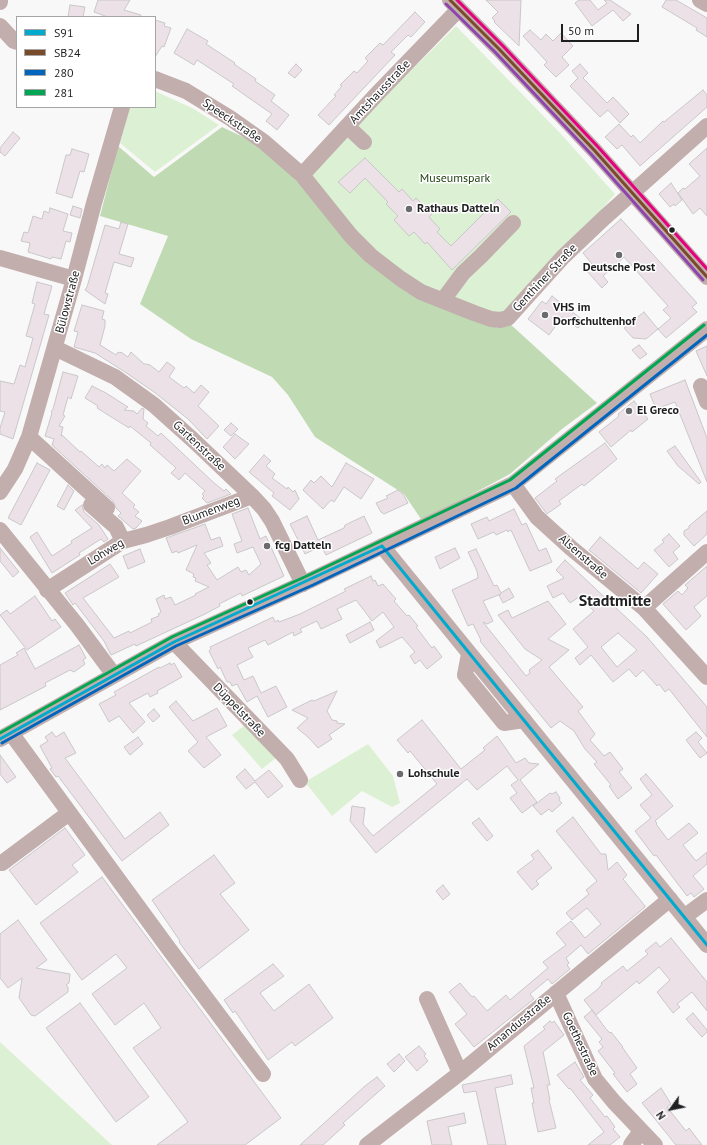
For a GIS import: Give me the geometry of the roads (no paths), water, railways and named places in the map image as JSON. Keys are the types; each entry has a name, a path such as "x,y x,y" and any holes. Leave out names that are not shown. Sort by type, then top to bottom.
{"street":[{"path":"700,0 707,4"},
{"path":"454,5 571,126 707,277"},
{"name":"Amtshausstraße","path":"302,175 376,95 454,5"},
{"path":"0,26 10,42"},
{"name":"Speeckstraße","path":"156,79 186,91 230,118 264,142 302,175"},
{"name":"Bülowstraße","path":"0,492 15,469 29,437 122,108"},
{"path":"347,126 364,142"},
{"name":"Genthiner Straße","path":"302,175 351,236 371,256 401,279 421,292 491,319 500,320 508,318 563,257 632,192 707,126"},
{"path":"443,300 463,273 513,222"},
{"path":"0,258 74,279"},
{"path":"263,1074 69,813 5,736 174,642 303,584 513,484 707,329"},
{"name":"Gartenstraße","path":"55,348 115,377 154,405 252,496 264,509 272,521 303,584"},
{"path":"701,386 707,402"},
{"path":"29,437 107,508"},
{"name":"Alsenstraße","path":"513,484 537,517 571,548 644,608 707,677"},
{"path":"78,495 116,528 123,540"},
{"name":"Blumenweg","path":"170,527 252,496"},
{"name":"Lohweg","path":"47,590 123,540 146,535 170,527"},
{"path":"0,530 47,590 77,625 114,675"},
{"path":"382,546 707,945"},
{"path":"644,608 707,552"},
{"name":"Düppelstraße","path":"174,642 287,759 300,780"},
{"path":"2,863 69,813"},
{"name":"Amandusstraße","path":"367,1145 460,1073 670,899"},
{"path":"684,917 707,900"},
{"name":"Goethestraße","path":"556,993 595,1079 614,1102 655,1145"},
{"path":"428,999 460,1073"},
{"path":"631,1145 641,1130"}],"place":[{"name":"Rathaus Datteln","path":"409,209"},
{"name":"Deutsche Post","path":"619,255"},
{"name":"VHS im Dorfschultenhof","path":"545,315"},
{"name":"El Greco","path":"629,411"},
{"name":"fcg Datteln","path":"267,546"},
{"name":"Lohschule","path":"400,774"}],"district":[{"name":"Stadtmitte","path":"615,601"}],"park label":[{"name":"Museumspark","path":"455,179"}]}
